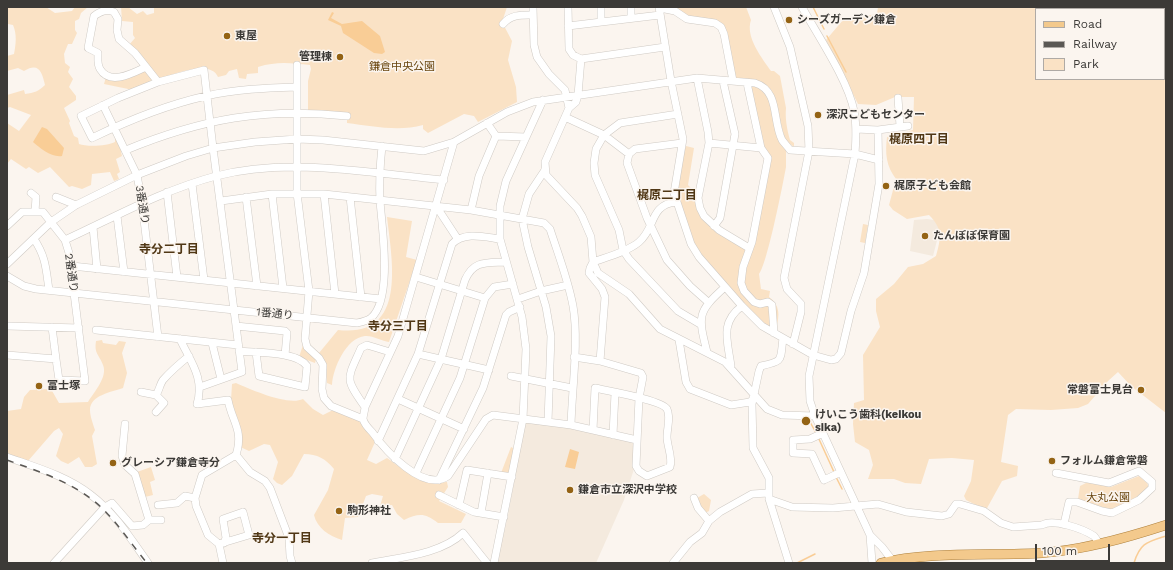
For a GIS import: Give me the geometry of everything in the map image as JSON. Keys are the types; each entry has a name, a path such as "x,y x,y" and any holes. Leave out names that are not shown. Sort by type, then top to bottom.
{"main road":[{"path":"881,563 892,560 946,560 1072,550 1166,525"}],"street":[{"path":"533,7 534,45 537,57 544,69 565,90 569,108"},
{"path":"568,7 569,49 573,55 581,59 665,47"},
{"path":"601,7 601,22"},
{"path":"631,7 631,18"},
{"path":"774,7 790,47 808,126 809,151 784,278 787,289 800,304 801,312 793,344"},
{"path":"802,7 844,83 854,109 856,129 855,154 813,355 809,390 811,406 870,535 892,560"},
{"path":"146,67 122,77 110,76 102,71 98,63 98,53 88,48 94,16 100,11 106,10 114,12 118,19 117,37 135,53 158,82"},
{"path":"568,26 631,18 660,10 675,10 687,19 709,21 721,27 724,34 733,82"},
{"path":"660,10 682,143 674,186 676,202 691,244 699,257 742,306 762,326 813,355 833,360 841,353 851,311 864,272 878,184 878,130"},
{"path":"503,24 507,20 518,15 533,15"},
{"path":"581,59 576,102 569,108 545,162 545,170 550,181 577,208 582,216 591,237 593,262 598,273 629,294 660,329 679,340 707,352 731,366 766,410 776,414 815,416"},
{"path":"297,65 297,193 309,291 305,339 307,347 319,358 323,366 322,390 324,398 331,406 363,419 378,441 396,459 425,478 439,480 448,476 452,471 490,416 497,415 571,425 637,440"},
{"path":"200,387 242,372 233,310 218,176 213,148 210,121 207,96 204,70 158,82 103,104 81,116 90,137 165,107 207,96 263,88 297,87"},
{"path":"697,78 709,143 698,198 701,213 725,235 749,248"},
{"path":"7,264 51,222 76,205 137,174 213,148 255,142 297,139 424,151 454,142 487,123 524,105 543,100 697,78 747,82 762,86 770,92 782,140 790,150 855,154 879,160"},
{"path":"714,226 720,218 735,134 723,81"},
{"path":"747,82 762,148 768,158 752,242 741,275 741,283 744,291 756,304 768,302 772,305 774,333"},
{"path":"898,98 900,126"},
{"path":"494,563 523,419 525,379 525,331 518,299 500,239 499,215 501,196 506,181 543,100"},
{"name":"3番通り","path":"103,104 137,174 142,203 158,337"},
{"path":"126,150 182,128 240,116 297,112 347,116"},
{"path":"678,114 627,120 616,125 604,135 596,149 594,169 619,230 623,250 678,311 700,324"},
{"path":"565,117 604,135 629,154"},
{"path":"487,123 496,136"},
{"path":"856,129 878,130 908,126"},
{"path":"496,136 526,136"},
{"path":"471,210 479,176 496,136"},
{"path":"363,419 365,407 398,336 454,142"},
{"path":"682,143 635,149 629,154 627,163 650,226 666,260 690,286 708,302"},
{"path":"709,143 762,148"},
{"name":"1番通り","path":"8,279 24,286 49,290 357,323 366,321 372,318 377,310 385,268 379,174 382,146"},
{"path":"65,240 167,192 218,176 296,167 444,180"},
{"path":"545,170 529,194 522,219 528,247 546,307 551,336 548,422"},
{"path":"192,184 204,280"},
{"path":"167,192 177,277"},
{"path":"7,226 22,212 35,212 36,197 31,193"},
{"path":"221,201 272,194 324,194 471,210 544,224 550,229 568,285 575,324 571,425"},
{"path":"272,194 283,288"},
{"path":"324,194 335,294"},
{"path":"56,197 76,205"},
{"path":"246,197 257,286"},
{"path":"350,197 361,297"},
{"path":"600,361 605,303 602,289 589,273 590,268 593,262 637,244 645,236 658,210 663,206 676,202"},
{"path":"436,206 457,238"},
{"name":"2番通り","path":"35,212 42,212 65,240 72,266 85,381 59,380 56,359"},
{"path":"117,216 124,272"},
{"path":"93,227 98,269"},
{"path":"378,441 418,354 449,248 457,238 470,236 500,239"},
{"path":"34,239 42,251 46,262 49,290"},
{"path":"396,459 420,409 441,359 470,269 477,264 506,262"},
{"path":"72,266 380,299"},
{"path":"416,276 485,298"},
{"path":"416,473 465,364 485,298 494,287 513,284"},
{"path":"518,299 541,291 568,285"},
{"path":"707,352 700,324 702,312 708,302 725,287"},
{"path":"731,366 727,326 730,317 742,306"},
{"path":"439,480 483,388 506,315 520,307"},
{"path":"7,326 79,328"},
{"path":"236,326 285,331 287,333 285,355"},
{"path":"7,355 56,359 52,327"},
{"path":"96,330 212,342 256,352 285,355 304,361 307,366 305,387 259,376 256,352"},
{"path":"782,338 780,359 778,362 761,366 759,371 755,397 752,404 752,444 769,478 769,496 789,563"},
{"path":"180,339 196,368 200,387 197,404 228,400 230,411 238,425 239,442 236,455 202,475 194,498 200,518 208,535 222,544"},
{"path":"679,340 686,382 690,389 731,405 750,402 755,397"},
{"path":"212,342 221,379"},
{"path":"365,407 349,383 349,376 361,348 367,345 390,352"},
{"path":"418,354 489,370"},
{"path":"156,395 163,380 168,378 176,366 189,356"},
{"path":"574,357 600,361 641,372 643,377 639,398 636,466 639,471 647,476 670,467 671,459 667,435 669,416 667,410 659,402 639,398 615,393 595,388 593,430"},
{"path":"511,376 572,388"},
{"path":"141,392 156,395 164,403 156,412"},
{"path":"614,435 615,393"},
{"path":"398,399 464,429"},
{"path":"125,424 122,456 125,465 135,474 149,520"},
{"path":"823,433 810,439 793,440 793,453 812,454 824,480 841,472"},
{"path":"236,455 250,472 265,481 270,488 289,538 292,563"},
{"path":"7,457 70,482 90,494 105,507 148,563"},
{"path":"459,505 466,470 512,477"},
{"path":"1056,473 1109,483 1139,471 1152,482 1152,488 1139,500 1112,513 1102,512 1077,502 1069,502 1064,524"},
{"path":"481,513 488,473"},
{"path":"673,563 690,542 702,533 709,521 720,512 752,494 769,496 792,507 833,508 878,504 906,512 946,516 956,504 960,504 984,511 1001,522 1013,527 1042,525 1045,523 1064,524 1095,536 1099,544"},
{"path":"439,495 459,505 481,513 504,517"},
{"path":"158,505 172,507 185,496 194,498"},
{"path":"694,498 698,508 709,521"},
{"path":"57,562 105,507 112,503 132,526 143,524 149,520 161,520"},
{"path":"222,544 250,534 244,512 223,519 226,538 222,544 223,563"},
{"path":"372,563 420,553 454,542 463,533 487,563"},
{"path":"870,535 872,563"}],"shaded area":[{"path":"332,12 334,13 331,18 342,24 362,21 380,36 385,52 382,54 374,53 343,33 341,26 328,20"},
{"path":"42,127 47,129 64,148 62,156 54,156 33,142"},
{"name":"たんぽぽ保育園","path":"927,219 942,221 933,256 910,251 914,220"},
{"name":"鎌倉市立深沢中学校","path":"525,422 570,427 635,442 634,469 624,500 596,563 496,563 507,520"},
{"path":"570,449 579,452 575,469 565,467"}],"green space":[{"path":"7,7 46,7 55,13 72,11 75,7 88,7 81,13 79,19 75,21 75,30 77,33 72,44 68,44 64,54 65,63 70,67 68,72 73,79 69,87 76,96 76,100 64,108 70,121 69,123 74,136 78,138 79,144 92,146 103,145 115,142 115,137 124,150 121,152 122,156 116,159 120,172 117,174 119,179 114,181 110,172 92,174 91,185 82,189 72,186 69,187 50,167 38,173 29,167 26,169 11,159 7,164 7,123 19,131 31,115 10,107 7,108 7,95 24,90 25,94 31,93 45,85 41,72 36,68 29,68 24,71 18,68 7,71 7,56 14,54 16,39 13,25 8,24"},
{"name":"鎌倉中央公園","path":"121,7 128,7 137,14 143,11 147,15 154,13 154,7 507,7 502,22 512,41 508,60 516,87 517,102 478,122 474,116 464,114 428,133 423,129 423,125 404,128 375,127 347,123 347,118 308,111 308,81 311,69 310,65 284,63 265,65 258,67 258,73 247,74 246,79 239,78 237,69 229,71 226,75 218,77 214,72 208,69 200,68 182,71 160,79 129,45 135,38 133,35 133,22 122,21"},
{"path":"664,7 746,7 751,20 750,33 755,47 771,71 774,71 780,76 786,108 787,128 790,140 794,143 794,147 785,140 773,93 769,88 734,77 723,26 694,19"},
{"path":"878,7 1166,7 1166,413 1131,386 1118,372 1088,404 1078,408 1051,410 1016,409 1008,415 1001,462 1018,466 1017,476 1002,481 986,510 966,500 964,496 971,481 974,460 952,458 929,459 921,484 905,483 894,479 868,479 873,465 869,450 855,442 853,424 854,403 864,400 863,355 880,327 876,311 876,299 894,284 908,267 923,264 936,256 940,234 937,225 929,215 907,219 893,210 889,205 896,179 888,164 886,148 887,137 913,130 914,97 895,97 876,105 858,104 826,40 843,20 877,14"},
{"path":"146,71 152,80 133,90 104,84 106,77"},
{"path":"755,85 768,93 786,148 786,167 778,206 766,256 759,274 761,289 770,291 769,297 773,300 777,307 778,319 776,328 774,305 757,302 743,285 747,259 754,243 765,151 751,86"},
{"path":"686,146 694,148 688,185 697,194 700,214 745,248 746,251 740,271 749,300 768,304 771,329 760,321 700,254 692,240 683,214 678,189 678,178 682,156"},
{"path":"387,217 412,221 406,257 417,260 389,342 374,337 365,336 352,342 346,348 338,363 332,385 327,383 326,363 319,353 338,330 360,329 376,322 386,309 391,293 392,274"},
{"path":"863,224 868,225 865,243 860,242"},
{"path":"102,340 103,343 116,345 119,341 126,342 122,353 127,373 123,388 102,395 91,405 90,415 95,430 92,436 97,464 92,467 85,467 79,457 68,464 61,461 56,456 63,434 59,428 54,431 28,461 7,453 7,411 21,409 24,397 30,390 51,389 59,403 88,402 100,384 104,374 103,365 96,349 96,341"},
{"path":"303,345 316,359 315,363 299,357"},
{"path":"236,383 279,399 296,401 303,399 313,409 323,415 333,410 362,421 375,442 367,460 376,464 387,458 408,473 421,479 447,482 448,487 439,501 466,514 461,523 438,523 429,517 422,515 404,520 397,514 392,505 380,506 383,496 372,494 366,496 358,517 345,518 342,540 328,534 318,524 314,515 328,490 334,469 328,462 321,458 304,454 292,476 282,485 277,483 273,479 278,462 270,445 264,444 249,451 236,445 240,433 238,420 230,417 232,384"},
{"path":"511,447 515,449 510,475 501,473"},
{"path":"151,467 155,480 150,482 153,495 145,497 137,472"},
{"name":"大丸公園","path":"1139,476 1147,483 1149,487 1137,499 1111,510 1078,499 1080,486 1088,482 1111,487"},
{"path":"704,494 711,500 709,511 705,513 699,506 697,498"}],"waterway":[{"path":"813,7 824,29"},
{"path":"827,36 846,72"},
{"path":"809,420 816,433"},
{"path":"818,437 834,472"},
{"path":"836,477 842,489"},
{"path":"1134,563 1136,556 1145,544 1166,536"},
{"path":"797,563 815,554"}],"railway":[{"path":"7,460 57,479 92,499 114,521 147,563"}],"place":[{"name":"シーズガーデン鎌倉","path":"789,20"},
{"name":"東屋","path":"227,36"},
{"name":"管理棟","path":"340,57"},
{"name":"深沢こどもセンター","path":"818,115"},
{"name":"梶原子ども会館","path":"886,186"},
{"name":"たんぽぽ保育園","path":"925,236"},
{"name":"富士塚","path":"39,386"},
{"name":"常磐富士見台","path":"1141,390"},
{"name":"けいこう歯科(keikou sika)","path":"806,421"},
{"name":"フォルム鎌倉常磐","path":"1052,461"},
{"name":"グレーシア鎌倉寺分","path":"113,463"},
{"name":"鎌倉市立深沢中学校","path":"570,490"},
{"name":"駒形神社","path":"339,511"}],"district":[{"name":"梶原四丁目","path":"919,139"},
{"name":"梶原二丁目","path":"667,195"},
{"name":"寺分二丁目","path":"169,249"},
{"name":"寺分三丁目","path":"398,326"},
{"name":"寺分一丁目","path":"282,538"}]}
